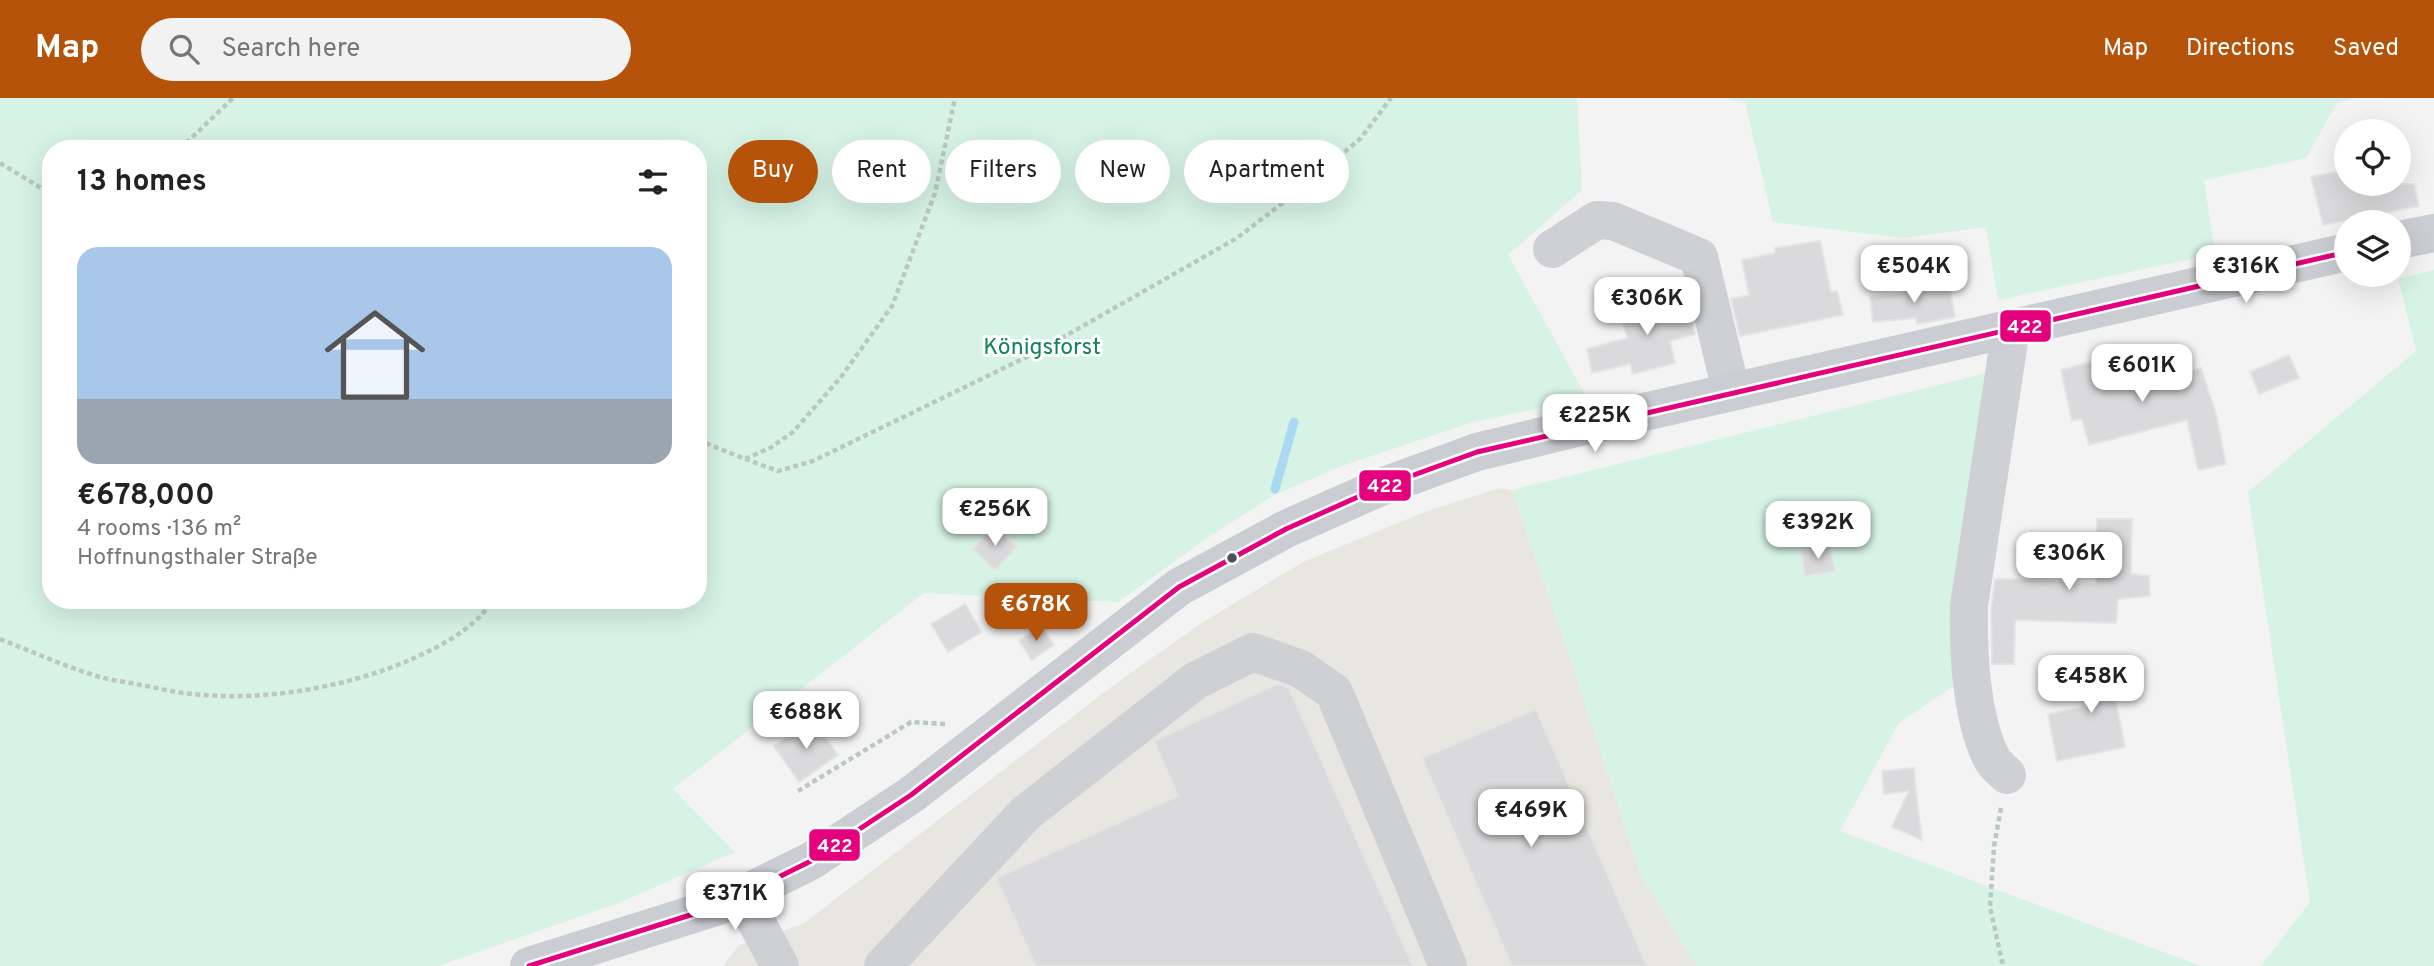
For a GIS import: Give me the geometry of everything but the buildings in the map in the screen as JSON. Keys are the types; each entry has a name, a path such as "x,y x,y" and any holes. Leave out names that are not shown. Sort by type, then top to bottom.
{"main road":[{"path":"2411,238 2434,233"},
{"path":"530,966 703,912 811,861 911,794 1179,587 1332,507 1378,488 1477,452 1731,391 2334,255"}],"lane":[{"path":"1552,249 1597,220 1613,221 1699,257 1731,391"},
{"path":"2007,775 1993,761 1984,738 1968,649 1969,606 2011,328"},
{"path":"883,966 1026,813 1195,681 1254,652 1301,669 1334,692 1448,966"},
{"path":"742,895 780,966"}],"path":[{"path":"189,140 233,98"},
{"path":"745,458 770,448 793,432 841,377 892,306 935,192 955,98"},
{"path":"707,443 778,471 813,461 1027,357 1237,238 1361,138 1391,98"},
{"path":"0,163 42,189"},
{"path":"0,639 100,677 194,694 238,695 299,691 348,682 391,668 435,648 468,628 487,609"},
{"path":"798,791 911,722 994,731"},
{"path":"2003,966 1990,907 1994,846 2007,775"}],"shaded area":[{"path":"1500,488 1512,490 1641,875 1697,966 723,966 739,945 803,924 1115,684 1200,624 1303,562 1427,511"}],"green space":[{"name":"Königsforst","path":"0,98 1577,98 1582,190 1508,255 1587,398 1470,423 1339,467 1272,496 1118,602 924,593 673,789 735,852 616,904 438,966 0,966"},
{"path":"1726,98 2357,98 2337,103 2306,158 2204,180 2215,254 1998,300 1986,227 1903,238 1773,222 1745,102"},
{"path":"2434,270 2434,966 2261,966 2310,902 2248,492 2416,351 2400,287 2411,287 2411,276"},
{"path":"1991,372 1961,681 1899,723 1840,831 2201,966 1697,966 1641,875 1512,490"}],"waterway":[{"path":"1275,489 1294,422"}],"transit line":[{"name":"422","path":"529,966 722,905 811,861 911,795 1179,587 1286,529 1378,488 1477,452 2334,255"}]}
